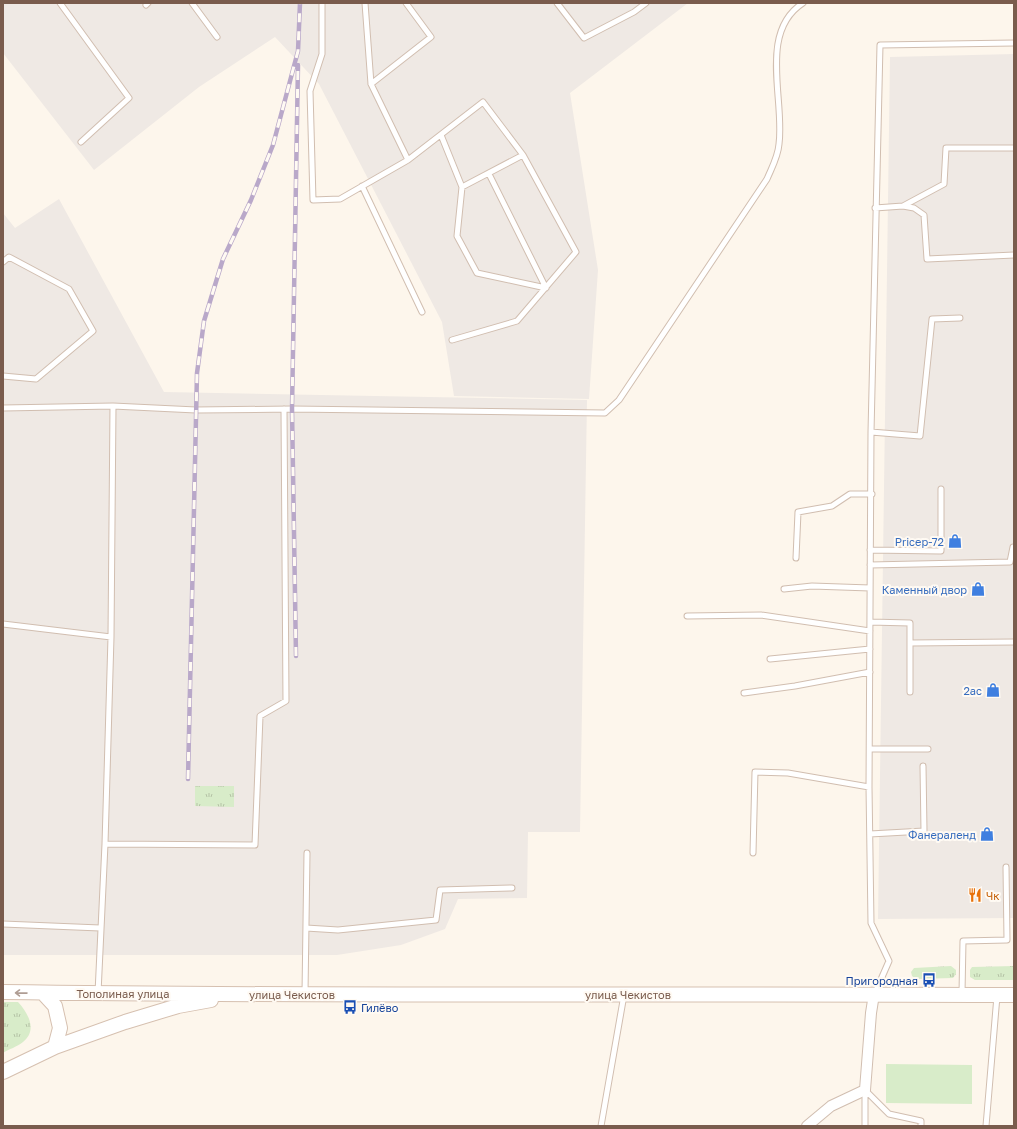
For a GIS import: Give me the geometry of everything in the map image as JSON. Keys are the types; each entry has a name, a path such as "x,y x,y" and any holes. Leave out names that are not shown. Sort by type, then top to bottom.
{"main road":[{"name":"Тополиная улица","path":"3,992 242,994"},
{"path":"42,993 56,1006 60,1028 54,1046"},
{"name":"улица Чекистов","path":"242,994 1014,995"},
{"path":"3,1072 54,1046 125,1022 178,1006 242,994"}],"street":[{"path":"807,1126 831,1106 865,1090 874,994"}],"lane":[{"path":"60,3 129,98 81,142"},
{"path":"192,3 217,37"},
{"path":"322,3 322,54 310,91 314,200 340,199 408,160 483,102 523,155 576,252 517,321 452,340"},
{"path":"366,3 371,84 408,160"},
{"path":"371,84 431,36 406,3"},
{"path":"557,3 584,38 634,12 646,3"},
{"path":"3,408 113,406 196,410 284,409 605,413 619,400 767,179 776,159 779,143 780,117 777,72 778,38 783,25 791,13 803,3"},
{"path":"874,994 889,961 871,923 869,787 870,550 872,494 871,432 880,45 1014,43"},
{"path":"441,135 462,187 458,236 477,273 546,288"},
{"path":"903,206 944,184 946,148 1014,148"},
{"path":"462,187 523,155"},
{"path":"489,174 546,288"},
{"path":"362,186 422,312"},
{"path":"876,208 903,206 914,208 924,215 927,259 1014,255"},
{"path":"3,262 9,256 68,289 93,331 36,379 3,376"},
{"path":"871,432 920,436 932,319 960,318"},
{"path":"98,993 105,844 111,637 113,406"},
{"path":"105,844 255,844 260,716 286,700 284,409"},
{"path":"870,550 941,551 941,489"},
{"path":"796,558 798,512 832,506 850,494 872,494"},
{"path":"870,565 1010,562 1014,547"},
{"path":"784,589 812,586 870,588"},
{"path":"687,616 761,615 870,631"},
{"path":"870,622 910,623 910,692"},
{"path":"3,624 111,637"},
{"path":"910,643 1014,642"},
{"path":"770,659 870,649"},
{"path":"744,693 795,686 870,672"},
{"path":"870,749 928,749"},
{"path":"870,834 924,831 923,766"},
{"path":"753,853 755,772 788,773 869,787"},
{"path":"305,994 307,853"},
{"path":"962,994 962,941 1007,940 1006,868"},
{"path":"306,928 338,930 436,920 440,890 512,888"},
{"path":"3,924 100,928"},
{"path":"601,1126 624,994"},
{"path":"986,1126 997,994"},
{"path":"865,1090 865,1126"},
{"path":"865,1090 888,1114 921,1121 921,1126"}],"shaded area":[{"path":"3,3 688,3 570,93 598,270 589,399 454,396 442,322 319,84 275,37 199,87 94,170 3,53"},
{"path":"1014,54 1014,918 878,919 890,57"},
{"path":"59,199 164,392 587,400 580,832 528,832 527,898 458,899 445,929 401,945 337,955 3,955 3,213 15,228"}],"green space":[{"path":"195,786 234,786 234,807 195,806"},
{"path":"951,966 956,970 956,974 953,978 916,979 912,976 911,972 914,968"},
{"path":"1014,966 1014,980 975,980 970,977 970,970 972,967"},
{"path":"3,1002 18,1002 28,1016 31,1027 28,1037 23,1042 3,1053"},
{"path":"886,1064 972,1065 972,1104 886,1103"}],"railway":[{"path":"188,779 197,373 204,321 223,259 251,200 273,145 298,51 300,3"},
{"path":"296,656 292,409 298,65"}],"place":[{"name":"Pricep-72","path":"955,541"},
{"name":"Каменный двор","path":"978,589"},
{"name":"2ас","path":"993,690"},
{"name":"Фанераленд","path":"987,834"},
{"name":"Чк","path":"975,895"},
{"name":"Пригородная","path":"929,980"},
{"name":"Гилёво","path":"350,1007"}]}
